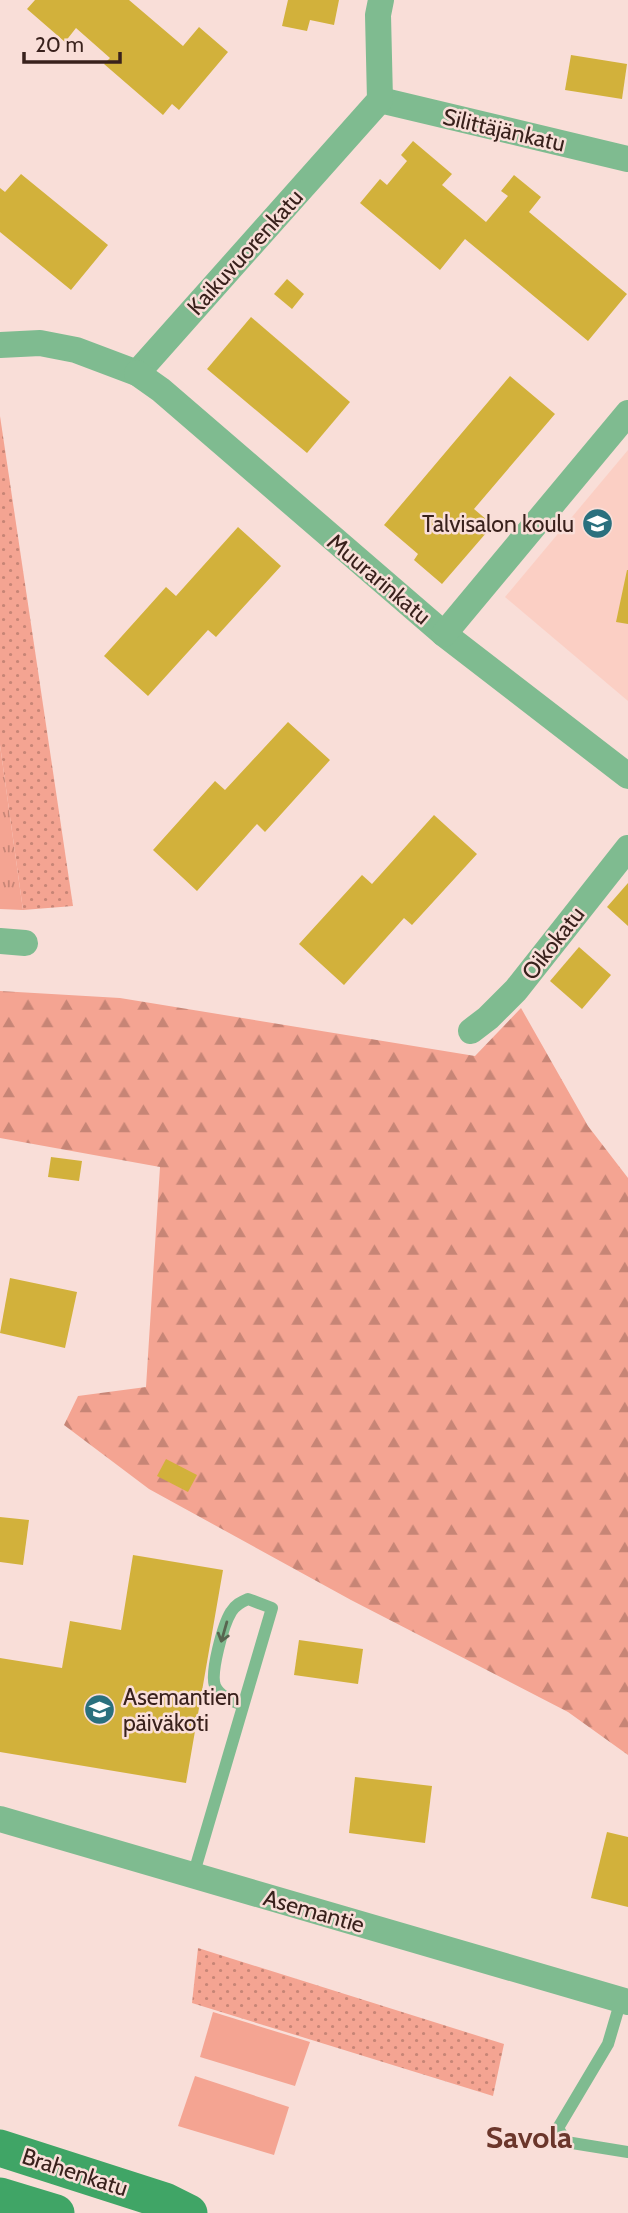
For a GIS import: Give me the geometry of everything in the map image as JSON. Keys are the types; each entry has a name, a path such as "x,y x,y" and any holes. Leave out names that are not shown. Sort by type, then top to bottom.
{"main road":[{"name":"Brahenkatu","path":"0,2148 165,2201 189,2213"},
{"name":"Brahenkatu","path":"0,2196 56,2213"}],"street":[{"path":"380,100 378,15 381,0"},
{"name":"Silittäjänkatu","path":"380,100 628,159"},
{"name":"Kaikuvuorenkatu","path":"137,373 380,100"},
{"path":"0,345 40,343 76,350 137,373"},
{"name":"Muurarinkatu","path":"137,373 161,390 444,634 628,776"},
{"path":"444,634 628,412"},
{"name":"Oikokatu","path":"471,1031 516,990 628,848"},
{"name":"Asemantie","path":"0,1819 625,2001"}],"lane":[{"path":"193,1876 272,1608 248,1599 237,1604 229,1614 213,1671 215,1687 224,1697 242,1705"},
{"path":"625,2001 608,2044 558,2128 566,2142 628,2152"}],"shaded area":[{"name":"Talvisalon koulu","path":"628,450 628,701 505,597"}],"green space":[{"path":"0,416 73,906 23,910 0,745"},
{"path":"0,745 23,910 0,909"},
{"path":"0,991 120,998 475,1056 521,1008 588,1126 628,1178 628,1755 568,1712 351,1600 149,1489 64,1425 78,1396 146,1387 160,1167 0,1138"},
{"path":"198,1948 504,2044 493,2096 192,2003"},
{"path":"213,2012 310,2042 295,2086 200,2057"},
{"path":"195,2076 289,2107 274,2155 178,2126"}],"building":[{"path":"35,0 129,0 183,46 199,27 228,52 179,110 172,104 163,115 104,64 110,58 76,28 65,42 27,9"},
{"path":"288,0 339,0 334,25 310,20 307,31 282,26"},
{"path":"571,55 627,64 622,99 565,90"},
{"path":"413,141 452,174 442,185 486,222 508,196 501,191 514,175 541,197 529,212 627,294 588,341 465,239 440,270 360,203 380,179 387,185 407,161 401,155"},
{"path":"21,174 108,245 71,290 0,232 0,188 5,192"},
{"path":"287,279 304,294 292,309 274,294"},
{"path":"251,317 350,402 307,453 207,369"},
{"path":"510,376 555,414 474,509 493,525 442,584 414,560 418,554 384,525"},
{"path":"238,527 281,566 216,637 208,630 148,696 104,656 166,587 176,596"},
{"path":"628,570 628,624 616,622"},
{"path":"288,722 330,760 265,832 257,824 197,891 153,850 215,781 225,790"},
{"path":"434,815 477,854 412,925 404,918 344,985 299,944 362,875 372,884"},
{"path":"628,883 628,926 607,907"},
{"path":"579,947 611,975 582,1009 550,981"},
{"path":"51,1157 82,1161 79,1181 48,1177"},
{"path":"10,1278 77,1292 65,1348 0,1333"},
{"path":"166,1459 197,1475 188,1492 157,1476"},
{"path":"0,1517 29,1520 23,1565 0,1562"},
{"name":"Asemantien päiväkoti","path":"133,1555 223,1570 186,1783 0,1752 0,1658 62,1668 70,1621 121,1630"},
{"path":"299,1640 363,1649 358,1684 294,1675"},
{"path":"355,1777 432,1786 425,1843 349,1833"},
{"path":"607,1832 628,1837 628,1907 591,1898"}],"place":[{"name":"Talvisalon koulu","path":"597,524"},
{"name":"Asemantien päiväkoti","path":"100,1710"}],"district":[{"name":"Savola","path":"529,2138"}]}
